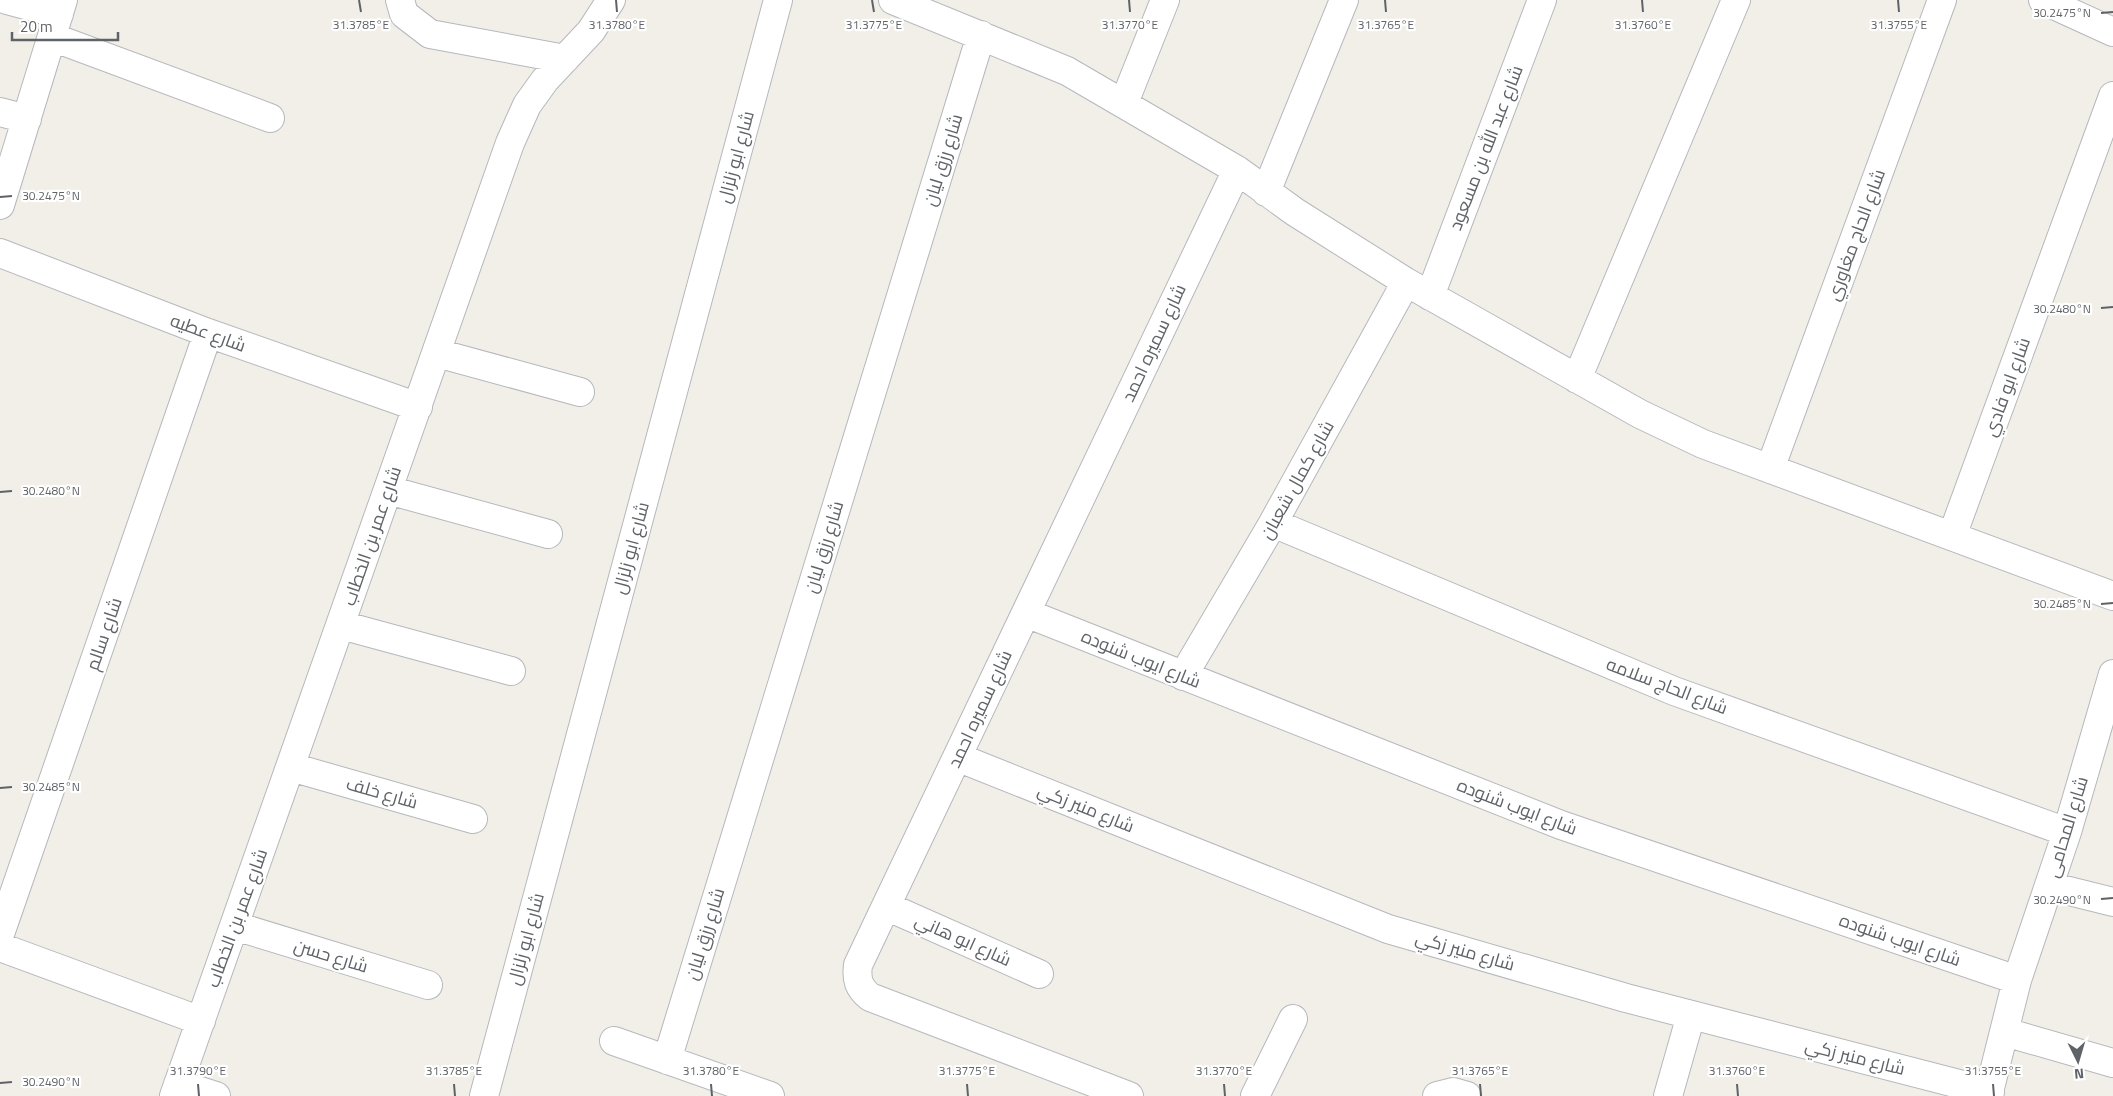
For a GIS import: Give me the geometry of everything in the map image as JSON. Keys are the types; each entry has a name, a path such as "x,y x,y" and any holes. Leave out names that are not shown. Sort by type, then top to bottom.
{"street":[{"path":"7,0 58,17 270,118"},
{"path":"400,0 404,14 430,34 565,59"},
{"name":"شارع عمر بن الخطاب","path":"176,1090 510,143 527,104 545,80 591,31 612,0"},
{"name":"شارع ابو زلزال","path":"484,1096 778,0"},
{"path":"893,0 1068,72 1124,103 1237,170 1266,192 1406,282 1640,414 1703,444 2113,596"},
{"path":"1124,103 1165,0"},
{"path":"1266,192 1344,0"},
{"name":"شارع عبد الله بن مسعود","path":"1430,296 1542,0"},
{"path":"1577,379 1736,0"},
{"name":"شارع الحاج مغاوري","path":"1770,469 1942,0"},
{"path":"2043,0 2113,32"},
{"path":"0,204 58,17"},
{"name":"شارع رزق ليان","path":"667,1060 981,35"},
{"name":"شارع ابو فادي","path":"1952,536 2113,96"},
{"path":"0,112 27,119"},
{"name":"شارع سميره احمد","path":"1129,1096 870,998 858,984 858,965 1237,170"},
{"name":"شارع عطيه","path":"0,254 208,333 418,407"},
{"name":"شارع كمال شعبان","path":"1183,676 1273,523 1406,282"},
{"name":"شارع سالم","path":"0,934 208,333"},
{"path":"436,353 580,392"},
{"path":"388,490 548,534"},
{"name":"شارع الحاج سلامه","path":"1273,523 1674,691 2067,832"},
{"name":"شارع ايوب شنوده","path":"1026,613 1561,825 2017,980"},
{"path":"341,625 510,671"},
{"name":"شارع المحامى","path":"1989,1094 2017,980 2067,832 2113,674"},
{"name":"شارع منير زكي","path":"957,757 1388,929 1691,1015 1989,1094"},
{"name":"شارع خلف","path":"291,768 473,819"},
{"path":"2049,886 2113,902"},
{"name":"شارع ابو هاني","path":"886,906 1039,974"},
{"name":"شارع حسن","path":"235,926 428,985"},
{"path":"0,947 200,1021"},
{"path":"1668,1096 1691,1015"},
{"path":"1255,1096 1294,1019"},
{"path":"2004,1032 2113,1063"},
{"path":"614,1041 770,1096"},
{"path":"176,1090 216,1096"},
{"path":"1437,1096 1453,1092 1467,1096"}]}
